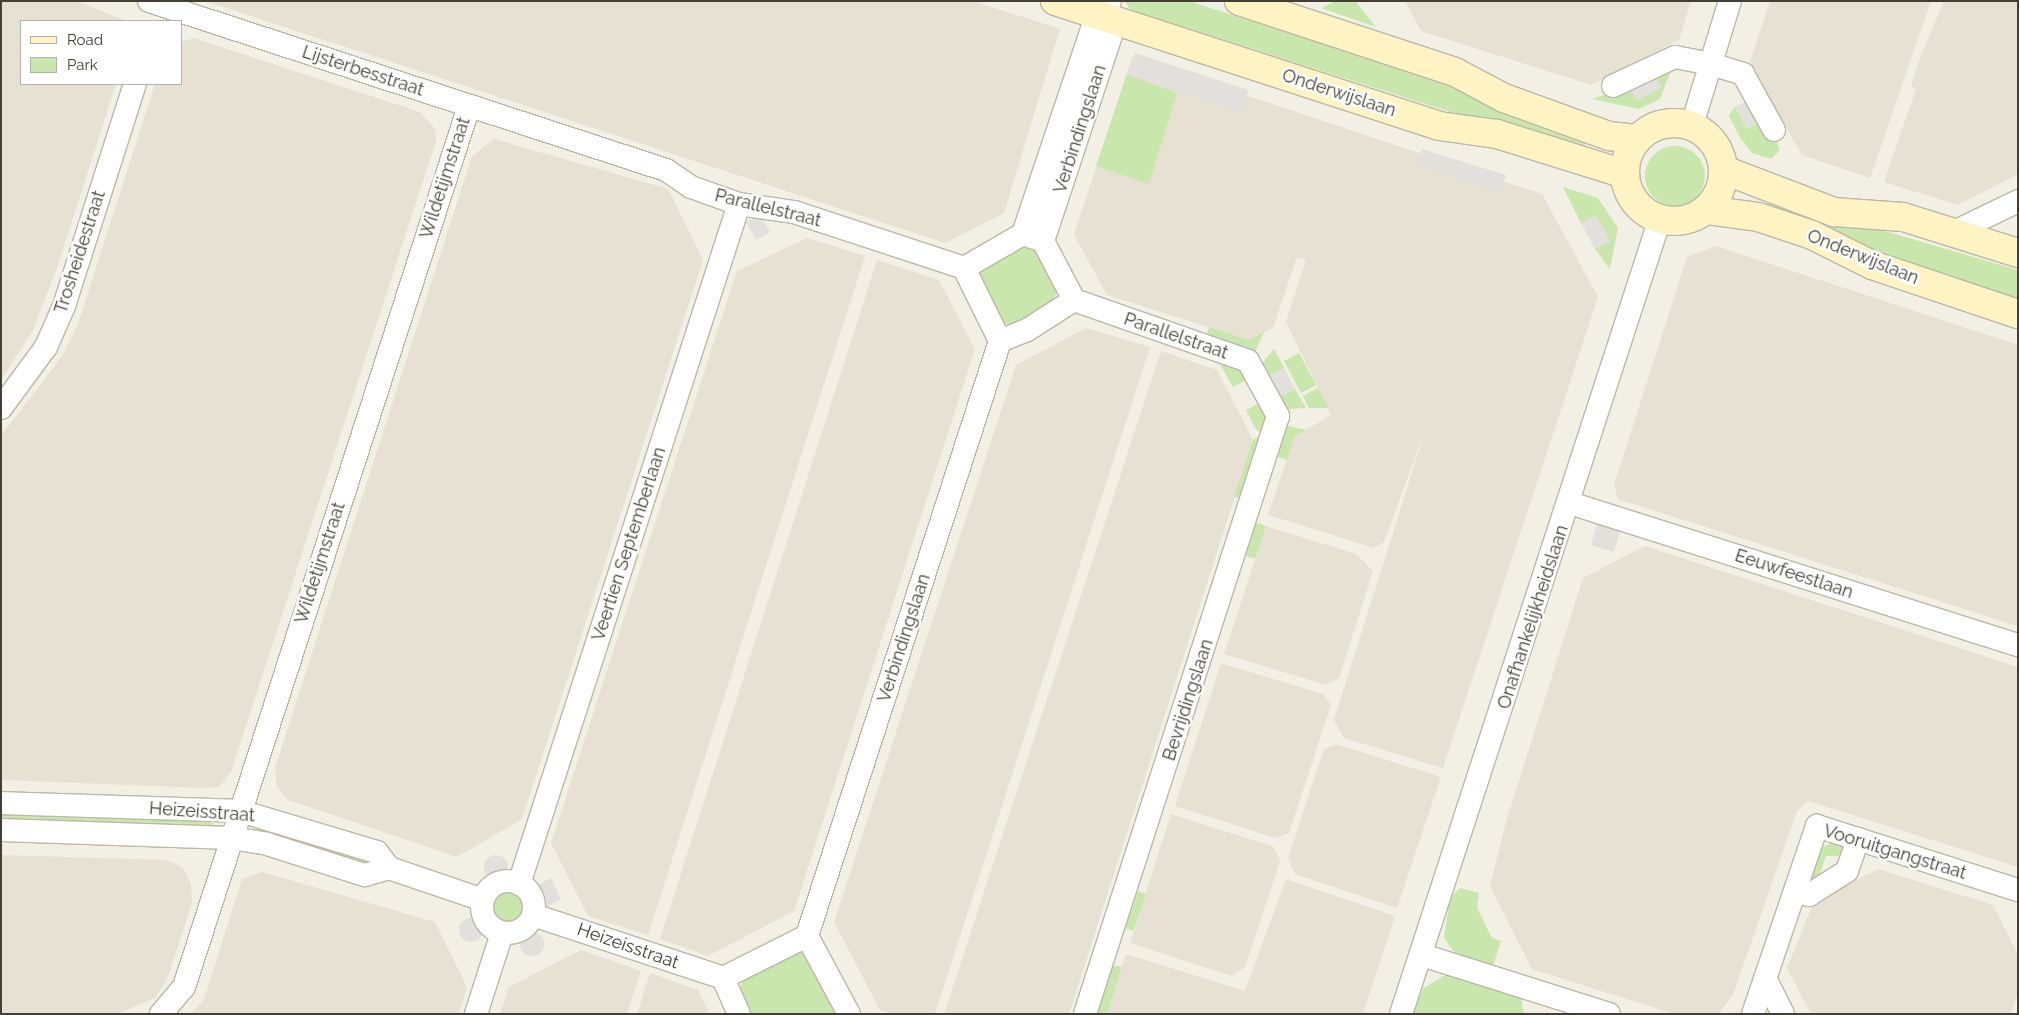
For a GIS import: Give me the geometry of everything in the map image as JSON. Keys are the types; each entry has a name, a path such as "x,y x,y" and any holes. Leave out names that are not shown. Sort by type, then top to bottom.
{"main road":[{"name":"Onderwijslaan","path":"1056,1 1108,9 1439,126 1497,134 1624,174"},
{"path":"1239,1 1446,69 1504,98 1608,136 1637,139"},
{"path":"1660,219 1642,210 1630,194 1624,174 1637,139 1653,127 1673,122 1692,125 1709,136 1720,151 1724,170 1722,185 1706,210"},
{"name":"Onderwijslaan","path":"1724,170 1834,212 1903,217 2018,253"},
{"name":"Onderwijslaan","path":"1660,219 1684,220 1706,210 1747,214 1794,229 1872,265 2018,314"}],"street":[{"path":"1692,125 1730,1"},
{"name":"Lijsterbesstraat","path":"156,9 577,140"},
{"name":"Verbindingslaan","path":"1033,237 1059,157 1111,35 1108,9"},
{"path":"1613,86 1675,57 1711,64 1743,74 1774,130"},
{"name":"Trosheidestraat","path":"1,408 46,346 64,306 136,85"},
{"name":"Wildetijmstraat","path":"161,1014 184,987 469,106"},
{"name":"Parallelstraat","path":"577,140 670,172 692,187 739,204 794,212 964,268"},
{"path":"1954,232 2018,201"},
{"name":"Veertien Septemberlaan","path":"519,884 739,204"},
{"name":"Onafhankelijkheidslaan","path":"1402,1014 1570,503 1660,219"},
{"path":"1033,237 1074,300 1027,330 1000,341 964,268 1033,237"},
{"name":"Parallelstraat","path":"1074,300 1248,361 1264,387"},
{"name":"Verbindingslaan","path":"807,936 1000,341"},
{"name":"Bevrijdingslaan","path":"1085,1014 1278,416 1264,387"},
{"name":"Eeuwfeestlaan","path":"1570,503 2018,645"},
{"name":"Heizeisstraat","path":"1,803 240,811 377,852 389,868 483,900"},
{"name":"Vooruitgangstraat","path":"1753,1014 1816,826 2018,890"},
{"name":"Heizeisstraat","path":"1,830 231,838 267,844 365,875 389,868"},
{"path":"1795,891 1809,895 1847,871 1858,839"},
{"path":"519,884 529,892 533,915 522,930 502,933 486,921 483,900 494,885 519,884"},
{"name":"Heizeisstraat","path":"533,915 723,978"},
{"path":"476,1014 502,933"},
{"path":"739,1014 723,978 807,936 848,1014"},
{"path":"1422,955 1609,1014"},
{"path":"1765,978 1784,1014"}],"shaded area":[{"path":"1,1 76,1 124,20 20,20 20,85 116,85 58,265 33,330 1,380"},
{"path":"205,1 973,1 1060,29 1004,213 945,243"},
{"path":"1405,1 1691,1 1679,40 1591,85 1421,31"},
{"path":"1770,1 1931,1 1870,178 1802,155 1769,97 1750,61"},
{"path":"1944,1 2018,1 2018,174 1958,205 1884,182 1916,89 1911,86 1921,55"},
{"path":"194,38 420,112 435,129 436,141 231,772 218,787 205,788 1,780 1,436 63,355 78,324 155,85 182,85 182,42"},
{"path":"1135,53 1249,90 1241,113 1127,74"},
{"path":"1132,57 1542,194 1598,297 1443,768 1344,738 1334,720 1426,428 1384,542 1374,548 1268,515 1294,437 1331,415 1286,322 1306,260 1297,257 1273,328 1249,340 1107,295 1074,235"},
{"path":"1655,74 1661,88 1637,101 1629,87"},
{"path":"1749,100 1761,122 1747,129 1735,107"},
{"path":"494,139 668,189 703,260 522,819 457,857 288,800 277,787 275,768 472,156"},
{"path":"1422,149 1506,175 1500,193 1417,166"},
{"path":"760,214 770,232 756,240 746,222"},
{"path":"1596,215 1610,241 1595,249 1581,223"},
{"path":"807,238 865,256 648,935 588,916 551,843 737,271"},
{"path":"1716,246 2018,345 2018,626 1618,499 1614,485 1687,257"},
{"path":"877,260 939,280 975,349 794,911 708,956 660,939"},
{"path":"1086,328 1150,347 935,1014 892,1014 880,1010 834,922 1016,365"},
{"path":"1161,351 1217,370 1253,440 1069,1014 944,1014"},
{"path":"1284,368 1295,389 1278,397 1267,377"},
{"path":"1598,521 1621,528 1614,552 1591,545"},
{"path":"1266,526 1356,554 1373,571 1339,678 1326,685 1224,654"},
{"path":"1645,546 2018,667 2018,867 1808,801 1797,811 1734,992 1719,1014 1674,1014 1532,969 1490,886 1506,822 1583,578"},
{"path":"1221,663 1323,694 1331,705 1289,833 1275,838 1175,806"},
{"path":"1336,744 1441,777 1397,908 1295,874 1288,858 1324,749"},
{"path":"1171,814 1274,847 1280,861 1245,967 1231,976 1130,943"},
{"path":"1,855 167,860 183,868 191,884 192,903 167,979 155,998 117,1014 1,1014"},
{"path":"496,855 504,859 508,867 504,875 496,879 488,875 484,867 488,859"},
{"path":"1878,869 1993,905 2018,955 2018,993 2011,1014 1811,1014 1787,968 1811,909 1819,899"},
{"path":"262,872 435,922 467,987 459,1014 190,1014 204,1000 242,879"},
{"path":"551,878 561,899 545,908 534,887"},
{"path":"1286,879 1395,916 1363,1014 1107,1014 1126,954 1245,991"},
{"path":"471,918 476,919 482,925 482,935 476,941 471,942 466,941 460,935 459,930 460,925 466,919"},
{"path":"532,932 537,933 543,939 543,949 537,955 532,956 527,955 521,949 520,944 521,939 527,933"},
{"path":"581,950 641,971 627,1014 500,1014 509,987"},
{"path":"650,973 698,990 710,1014 637,1014"}],"green space":[{"path":"1124,1 1189,1 1456,87 1587,138 1582,154 1131,10"},
{"path":"1336,1 1356,2 1376,27 1321,8"},
{"path":"1673,65 1660,99 1639,109 1592,99 1629,87 1637,100 1661,88 1655,74"},
{"path":"1127,74 1177,93 1149,184 1096,166"},
{"path":"1735,107 1747,129 1761,122 1774,135 1780,150 1771,159 1752,153 1741,139 1729,116"},
{"path":"1669,146 1681,146 1692,151 1700,159 1705,170 1703,188 1692,201 1681,206 1669,206 1658,201 1650,193 1645,182 1645,170 1650,159 1658,151"},
{"path":"1563,187 1598,198 1618,228 1610,269 1595,249 1610,241 1596,216 1581,223"},
{"path":"1769,197 2018,270 2018,299 1764,212"},
{"path":"1018,243 1042,250 1060,284 1050,310 1009,325 998,320 978,275 984,262"},
{"path":"1209,327 1249,340 1264,332 1254,354 1218,344 1207,334"},
{"path":"1274,349 1284,368 1267,377 1262,363"},
{"path":"1299,353 1316,385 1301,393 1284,361"},
{"path":"1223,360 1239,365 1250,378 1233,387 1221,366"},
{"path":"1318,388 1329,408 1309,408 1303,396"},
{"path":"1295,389 1306,408 1287,409 1278,397"},
{"path":"1262,402 1269,416 1265,434 1257,431 1246,410"},
{"path":"1283,425 1306,430 1294,437 1287,460 1278,457"},
{"path":"1259,436 1264,438 1243,497 1234,497 1253,440"},
{"path":"1254,522 1266,526 1255,559 1243,555"},
{"path":"1,812 212,821 213,829 1,825"},
{"path":"258,825 371,859 370,868 263,835 256,830"},
{"path":"1842,838 1846,856 1826,856 1816,885 1804,887 1811,852"},
{"path":"1460,888 1479,893 1477,907 1492,938 1501,941 1492,969 1459,959 1444,938 1450,898"},
{"path":"509,891 516,892 521,896 525,901 525,915 521,920 516,924 509,925 502,924 497,920 493,915 492,908 493,901 497,896 502,892"},
{"path":"1138,891 1146,894 1133,931 1125,928 1124,918 1131,913"},
{"path":"787,950 803,951 835,1014 746,1014 739,992 743,980"},
{"path":"1109,965 1122,967 1107,1014 1093,1014"},
{"path":"1450,972 1520,993 1524,1014 1410,1014 1424,988"}]}
